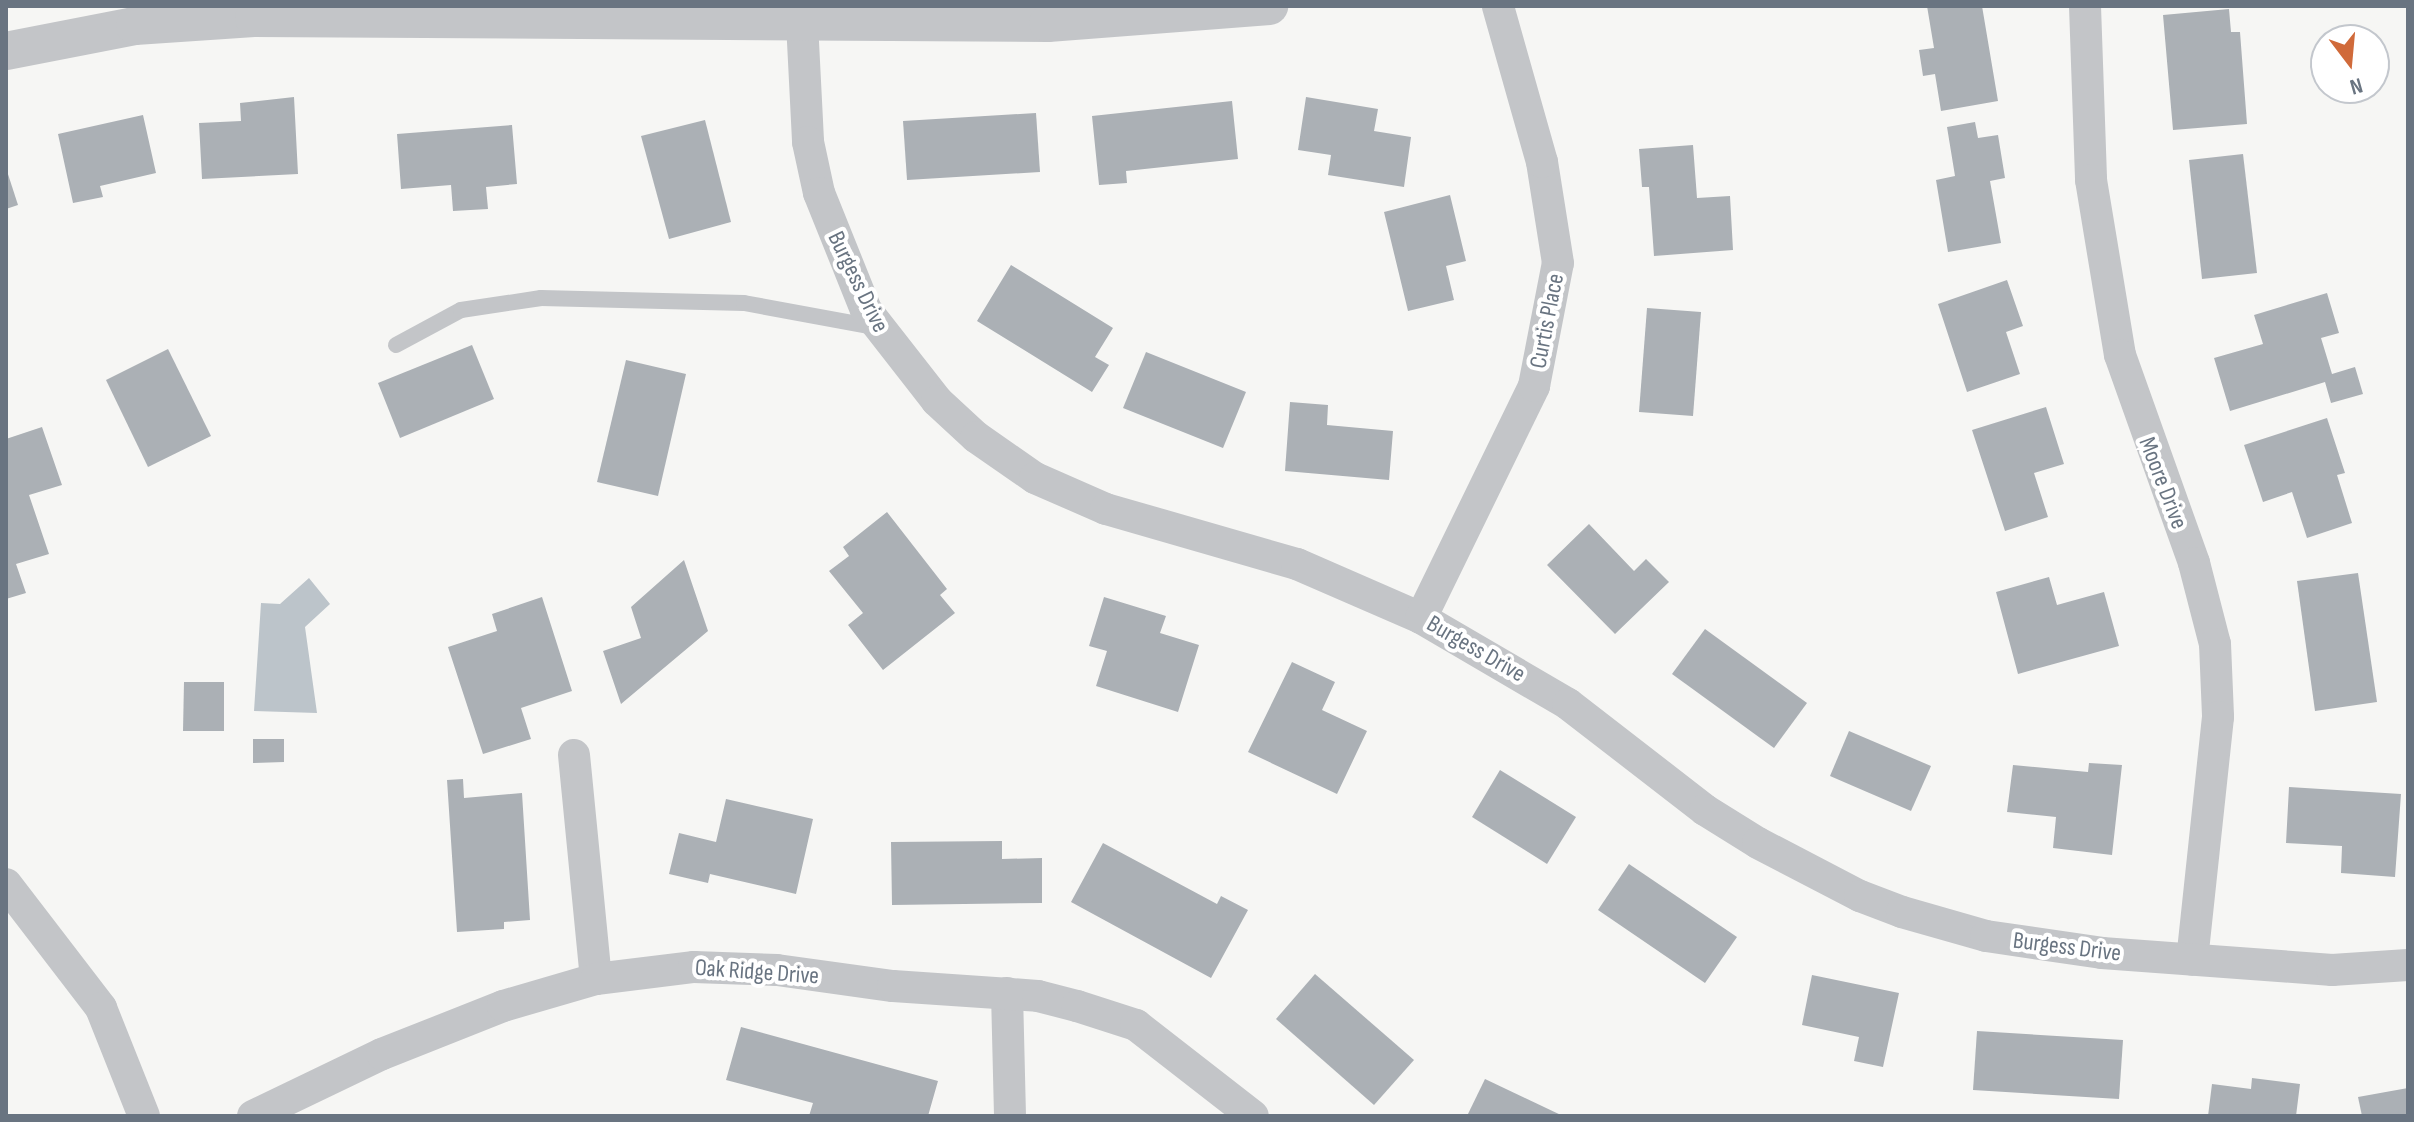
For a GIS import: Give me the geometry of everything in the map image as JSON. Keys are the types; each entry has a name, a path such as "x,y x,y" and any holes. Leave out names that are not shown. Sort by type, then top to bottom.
{"street":[{"path":"6,51 134,16 1048,23 1269,6"},
{"name":"Curtis Place","path":"1421,618 1534,386 1558,263 1542,162 1498,6"},
{"name":"Moore Drive","path":"2085,6 2091,180 2120,355 2198,575 2215,644 2218,717 2192,960"},
{"name":"Burgess Drive","path":"802,22 805,116 819,193 850,277 877,327 937,401 976,437 1035,478 1106,509 1297,564 1421,618 1568,704 1705,810 1860,896 1986,936 2192,960 2332,970 2408,965"},
{"path":"574,755 596,979"},
{"path":"6,884 101,1008 144,1116"},
{"name":"Oak Ridge Drive","path":"253,1116 443,1028 596,979 734,967 1051,999 1136,1025 1253,1116"},
{"path":"1007,993 1010,1116"}],"lane":[{"path":"396,345 461,310 541,298 744,303 877,327"}],"shaded area":[{"path":"309,578 330,604 305,627 317,713 254,711 261,603 280,604"}],"building":[{"path":"1927,6 1982,6 1998,101 1941,111 1935,74 1923,76 1919,50 1934,48"},
{"path":"2229,9 2231,32 2240,32 2247,124 2173,130 2163,15"},
{"path":"294,97 298,174 202,179 199,123 241,121 240,103"},
{"path":"1306,97 1378,109 1374,131 1411,137 1404,187 1328,175 1331,155 1298,150"},
{"path":"1232,101 1238,159 1126,171 1127,183 1099,185 1092,116"},
{"path":"1036,113 1040,172 907,180 903,121"},
{"path":"143,115 156,173 100,186 103,197 73,203 58,134"},
{"path":"705,120 731,222 669,239 641,136"},
{"path":"1975,122 1978,138 1998,135 2005,178 1990,181 2001,243 1948,252 1936,180 1955,176 1947,127"},
{"path":"512,125 517,184 486,187 488,209 453,211 451,185 401,189 397,134"},
{"path":"1693,145 1697,198 1730,196 1733,250 1654,256 1649,187 1642,187 1639,149"},
{"path":"2243,154 2257,273 2202,279 2189,160"},
{"path":"6,168 18,205 6,209"},
{"path":"1450,195 1466,261 1446,266 1454,300 1408,311 1384,212"},
{"path":"1011,265 1113,328 1095,357 1109,365 1092,392 977,321"},
{"path":"2007,280 2023,326 2006,332 2020,374 1967,392 1938,304"},
{"path":"2327,293 2339,333 2321,338 2332,374 2355,367 2363,394 2331,403 2325,382 2230,411 2214,358 2263,344 2254,315"},
{"path":"1647,308 1701,312 1693,416 1639,412"},
{"path":"472,345 494,399 400,438 378,383"},
{"path":"168,349 211,436 148,467 106,380"},
{"path":"1146,352 1246,392 1223,448 1123,408"},
{"path":"626,360 686,374 658,496 597,482"},
{"path":"1290,402 1328,405 1327,425 1393,431 1389,480 1285,471"},
{"path":"2046,407 2064,464 2034,473 2048,517 2005,531 1972,430"},
{"path":"2327,418 2345,473 2337,475 2352,523 2307,538 2292,492 2263,502 2244,445"},
{"path":"42,427 62,485 29,495 49,554 16,564 26,593 6,599 6,439"},
{"path":"887,512 947,589 940,595 955,613 883,670 848,625 863,613 829,571 849,556 843,547"},
{"path":"1589,524 1634,571 1646,559 1669,582 1615,634 1547,565"},
{"path":"684,560 708,631 621,704 603,651 641,638 631,607"},
{"path":"2358,573 2377,702 2315,711 2297,581"},
{"path":"2049,577 2057,605 2104,592 2119,646 2018,674 1996,592"},
{"path":"542,597 572,691 521,708 531,739 483,754 448,647 497,631 492,614"},
{"path":"1104,597 1166,616 1160,633 1199,645 1178,712 1096,686 1107,651 1089,646"},
{"path":"1705,629 1807,703 1774,748 1672,674"},
{"path":"1292,662 1335,682 1322,710 1367,731 1337,794 1248,752"},
{"path":"184,682 224,682 224,731 183,731"},
{"path":"1849,731 1931,766 1911,811 1830,776"},
{"path":"253,739 284,739 284,762 253,763"},
{"path":"2089,763 2122,765 2112,855 2053,848 2056,817 2007,812 2013,765 2088,772"},
{"path":"1500,770 1576,817 1547,864 1472,817"},
{"path":"463,779 464,798 522,793 530,920 504,922 504,929 457,932 447,780"},
{"path":"2289,787 2401,794 2395,877 2341,873 2342,846 2286,843"},
{"path":"726,799 813,819 796,894 710,874 708,883 669,874 679,833 716,842"},
{"path":"1002,841 1002,859 1042,858 1042,903 892,905 891,842"},
{"path":"1103,843 1217,904 1221,896 1248,910 1211,978 1071,902"},
{"path":"1629,864 1737,937 1705,983 1598,910"},
{"path":"1315,974 1414,1060 1374,1105 1276,1019"},
{"path":"1812,975 1899,993 1883,1067 1854,1061 1859,1037 1802,1025"},
{"path":"741,1027 938,1081 928,1116 809,1116 813,1103 726,1080"},
{"path":"1977,1031 2123,1040 2119,1099 1973,1090"},
{"path":"2252,1078 2300,1084 2296,1116 2208,1116 2212,1084 2251,1089"},
{"path":"1485,1079 1563,1116 1467,1116"},
{"path":"2408,1088 2408,1116 2362,1116 2358,1097"}]}
